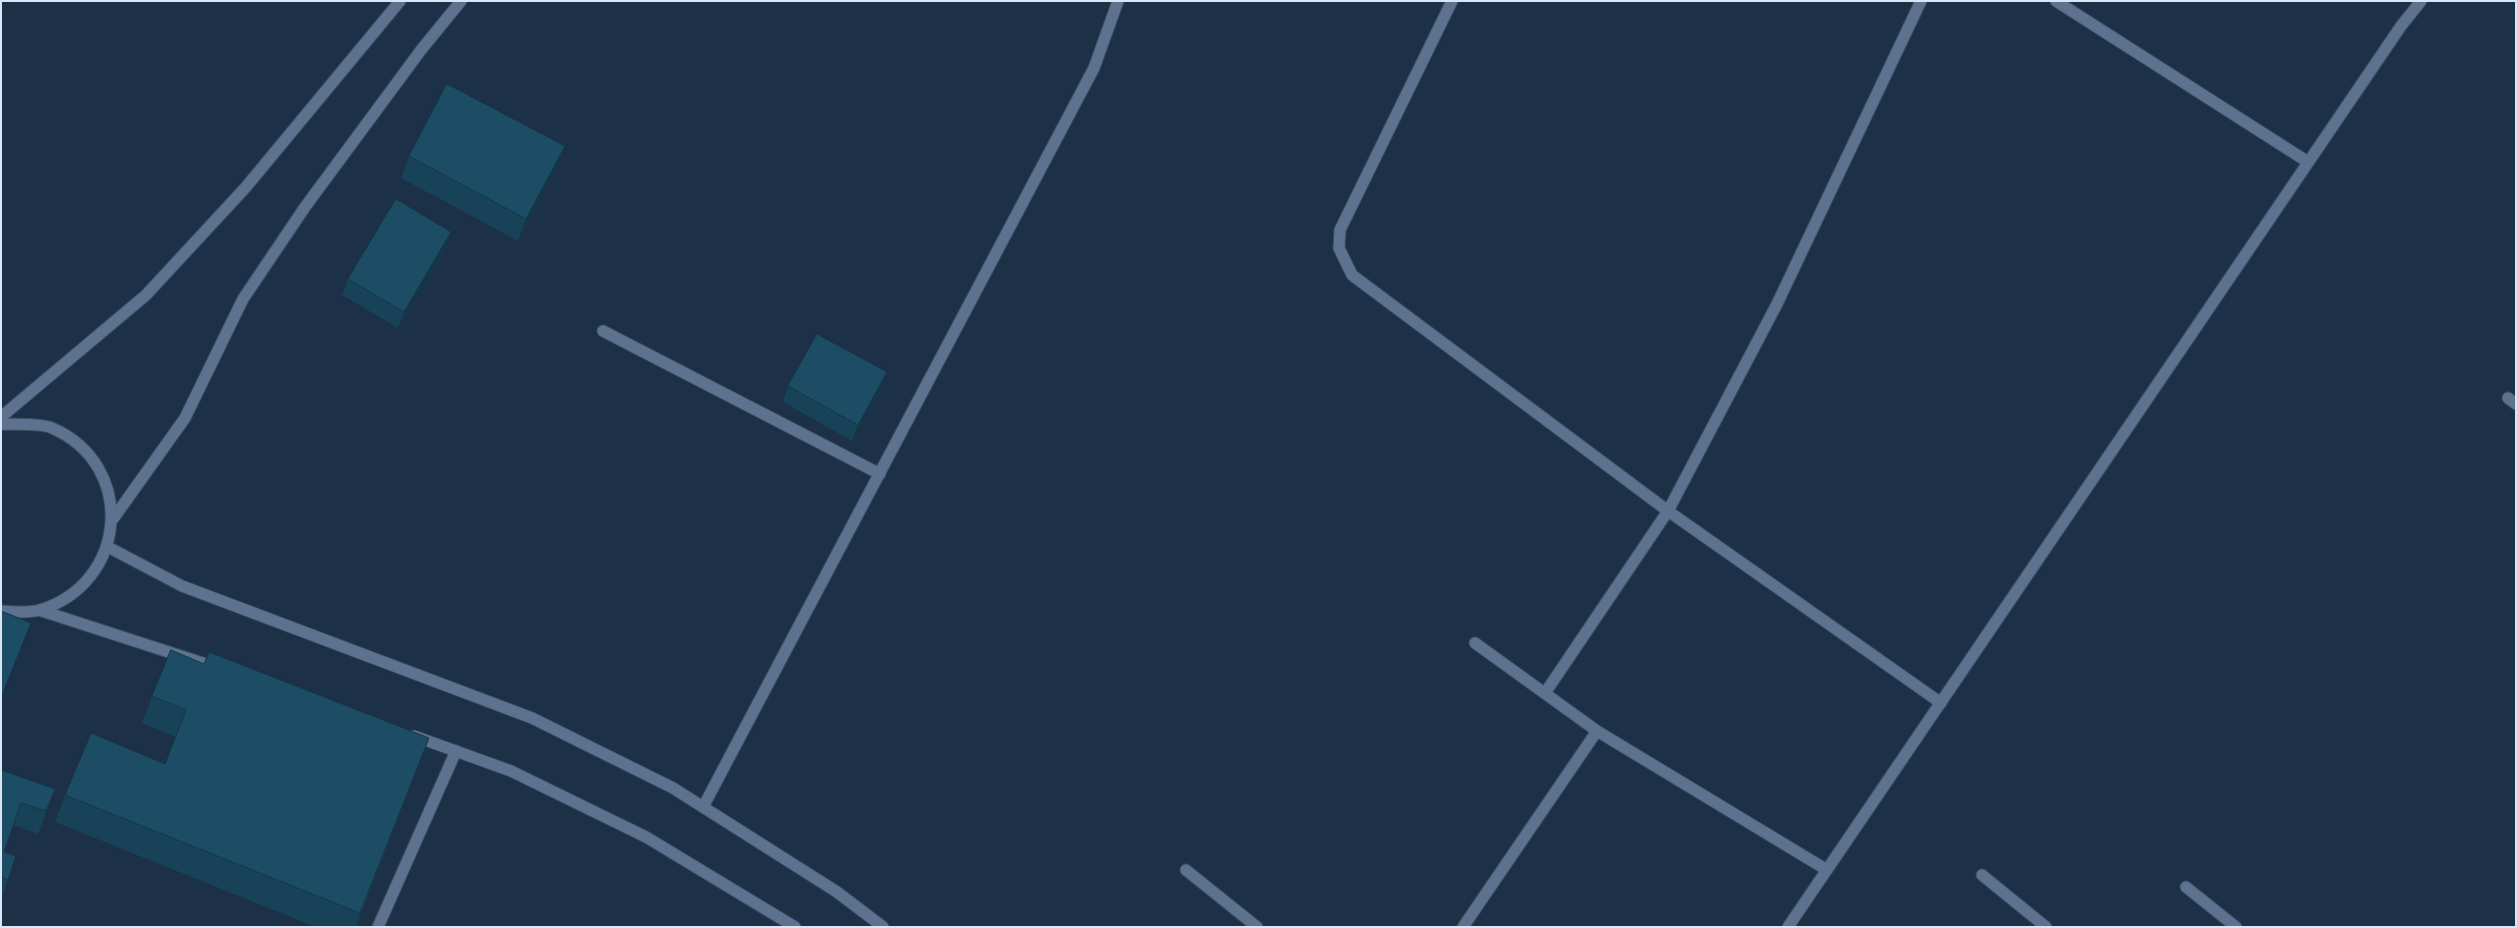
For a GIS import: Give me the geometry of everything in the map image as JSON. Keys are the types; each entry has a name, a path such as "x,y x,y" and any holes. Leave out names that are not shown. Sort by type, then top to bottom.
{"street":[{"path":"1,417 146,295 246,187 400,1"},
{"path":"113,519 185,418 243,299 305,207 421,50 461,1"},
{"path":"1452,1 1340,230 1339,248 1352,276 1668,511 1941,703"},
{"path":"1545,692 1668,511 1777,304 1921,1"},
{"path":"2056,1 2308,162"},
{"path":"1788,927 2401,26 2422,1"},
{"path":"703,807 1094,68 1113,3"},
{"path":"603,331 880,474"},
{"path":"1,424 51,427 78,443 96,464 109,492 113,519 108,547 97,569 71,596 40,610"},
{"path":"108,547 182,586 532,718 673,788 837,892 883,927"},
{"path":"1,611 40,610 226,671"},
{"path":"1475,644 1545,692 1597,731 1827,870"},
{"path":"1463,927 1597,731"},
{"path":"404,732 512,771 646,837 795,927"},
{"path":"378,927 456,751"},
{"path":"1186,870 1257,927"},
{"path":"1982,875 2046,927"},
{"path":"2186,887 2236,927"}],"building":[{"path":"447,84 565,146 526,219 409,156"},
{"path":"396,199 451,232 404,312 348,279"},
{"path":"817,334 887,372 858,425 788,386"},
{"path":"1,611 31,623 1,698"},
{"path":"171,650 204,664 209,652 429,738 360,913 65,795 91,733 165,764 186,710 152,696"},
{"path":"1,770 55,789 46,811 21,803 4,852 16,856 8,880 1,877"}]}
